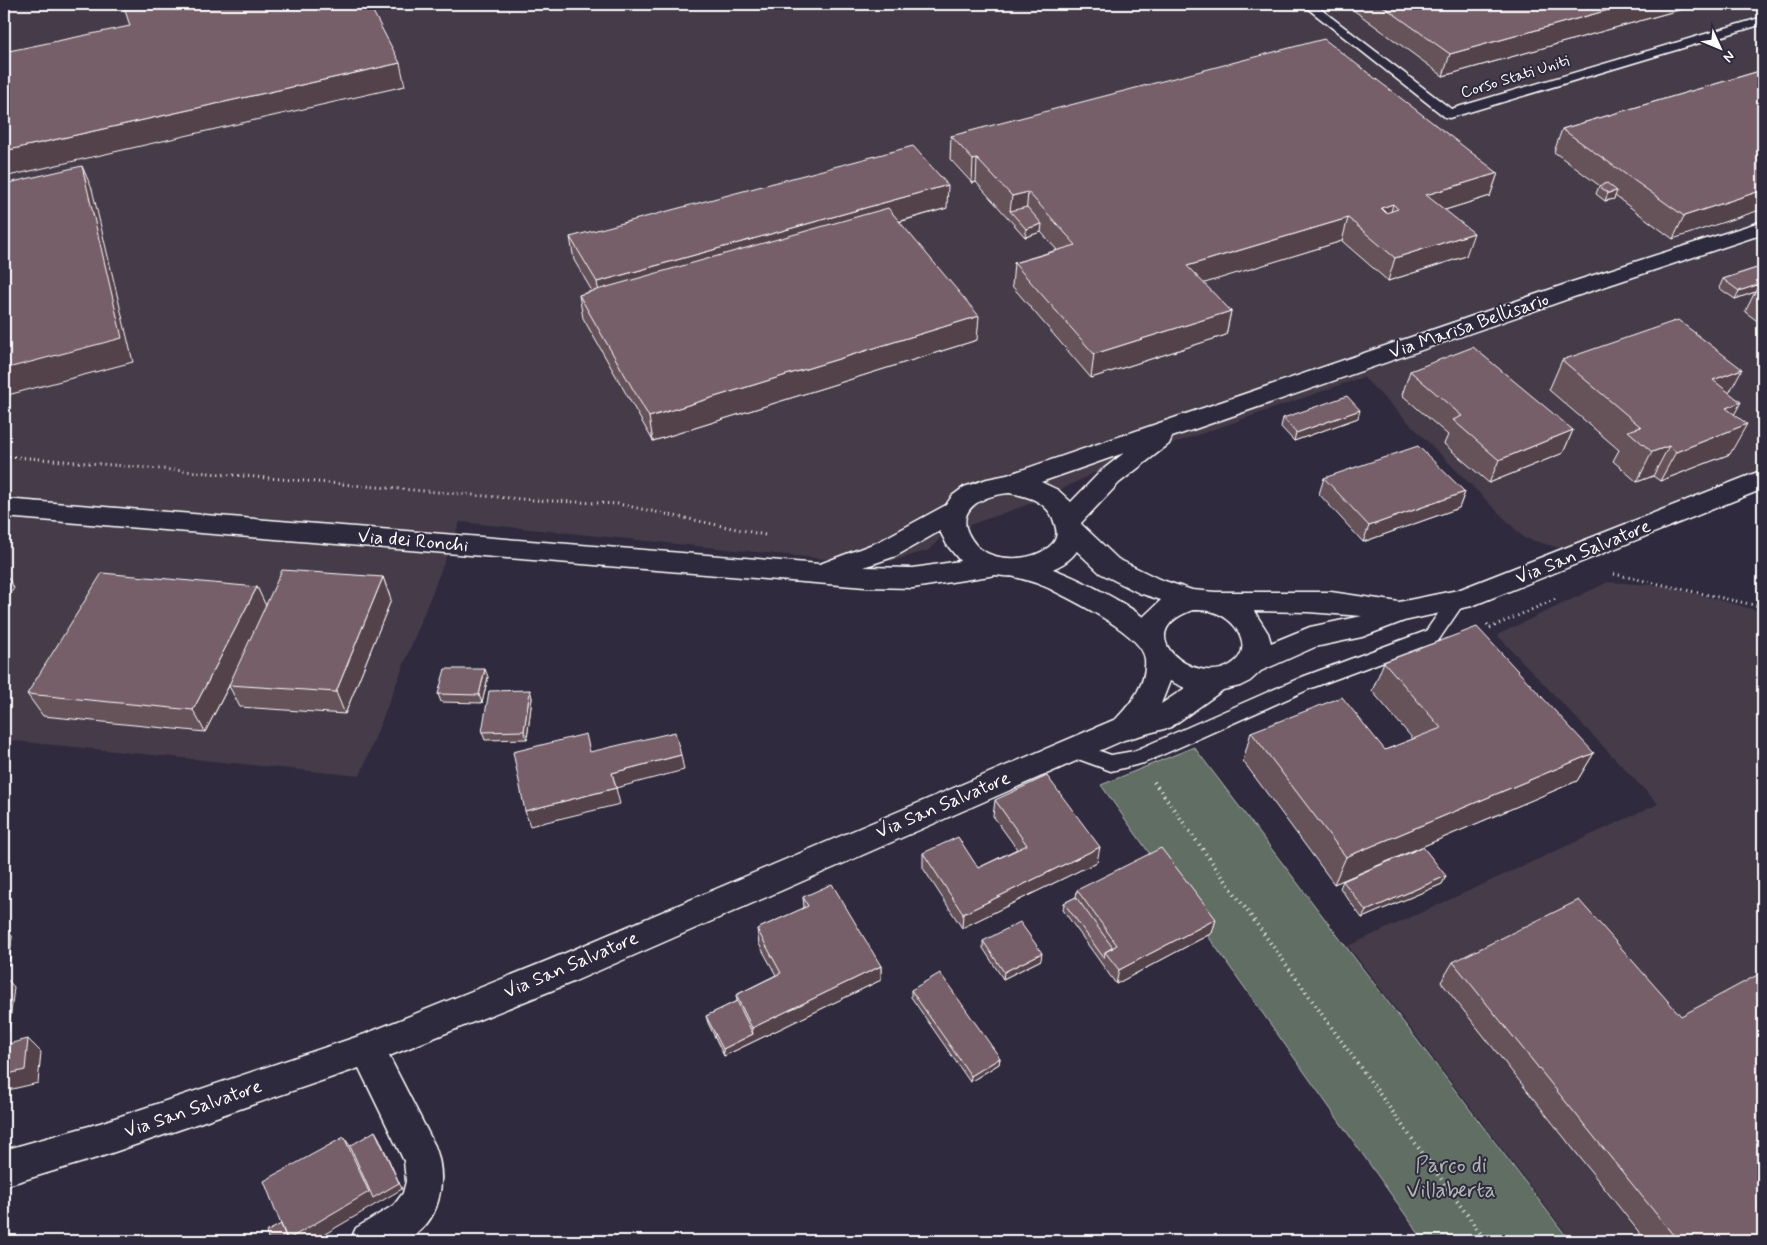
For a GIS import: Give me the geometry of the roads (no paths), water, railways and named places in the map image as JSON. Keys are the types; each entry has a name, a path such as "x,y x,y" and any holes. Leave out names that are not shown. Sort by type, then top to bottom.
{"street":[{"name":"Via Marisa Bellisario","path":"1009,484 1763,227"},
{"name":"Via Marisa Bellisario","path":"1070,524 1110,477 1175,426"},
{"name":"Via San Salvatore","path":"1154,649 1178,674 1195,680 1213,682 1244,672 1254,662 1310,638 1362,627 1399,612 1457,600 1763,480"},
{"name":"Via dei Ronchi","path":"822,572 887,549 955,511 963,500 976,491 992,486 1009,484 1033,489 1054,499 1070,524 1109,566 1149,586 1203,601"},
{"name":"Via dei Ronchi","path":"4,508 822,572 865,577 913,578 1006,567 1034,566 1055,556 1068,541 1070,524"},
{"name":"Via dei Ronchi","path":"955,511 953,527 958,544 974,557 1056,580 1125,618 1154,649"},
{"name":"Via San Salvatore","path":"1125,729 1144,709 1157,684 1151,627 1156,616 1178,602 1295,600 1366,604 1399,612"},
{"path":"1203,601 1242,616 1251,626 1257,638 1258,650 1254,662"},
{"name":"Via San Salvatore","path":"4,1168 100,1140 367,1049 560,970 1074,750 1125,729 1162,719 1189,702 1213,682"},
{"path":"367,1049 422,1159 424,1181 420,1201 407,1218 370,1241"}],"lane":[{"name":"Corso Stati Uniti","path":"1307,4 1449,114 1763,20"},
{"path":"1074,750 1110,763 1137,758 1308,682 1432,636 1457,600"}],"park label":[{"name":"Parco di Villaberta","path":"1451,1178"}]}
